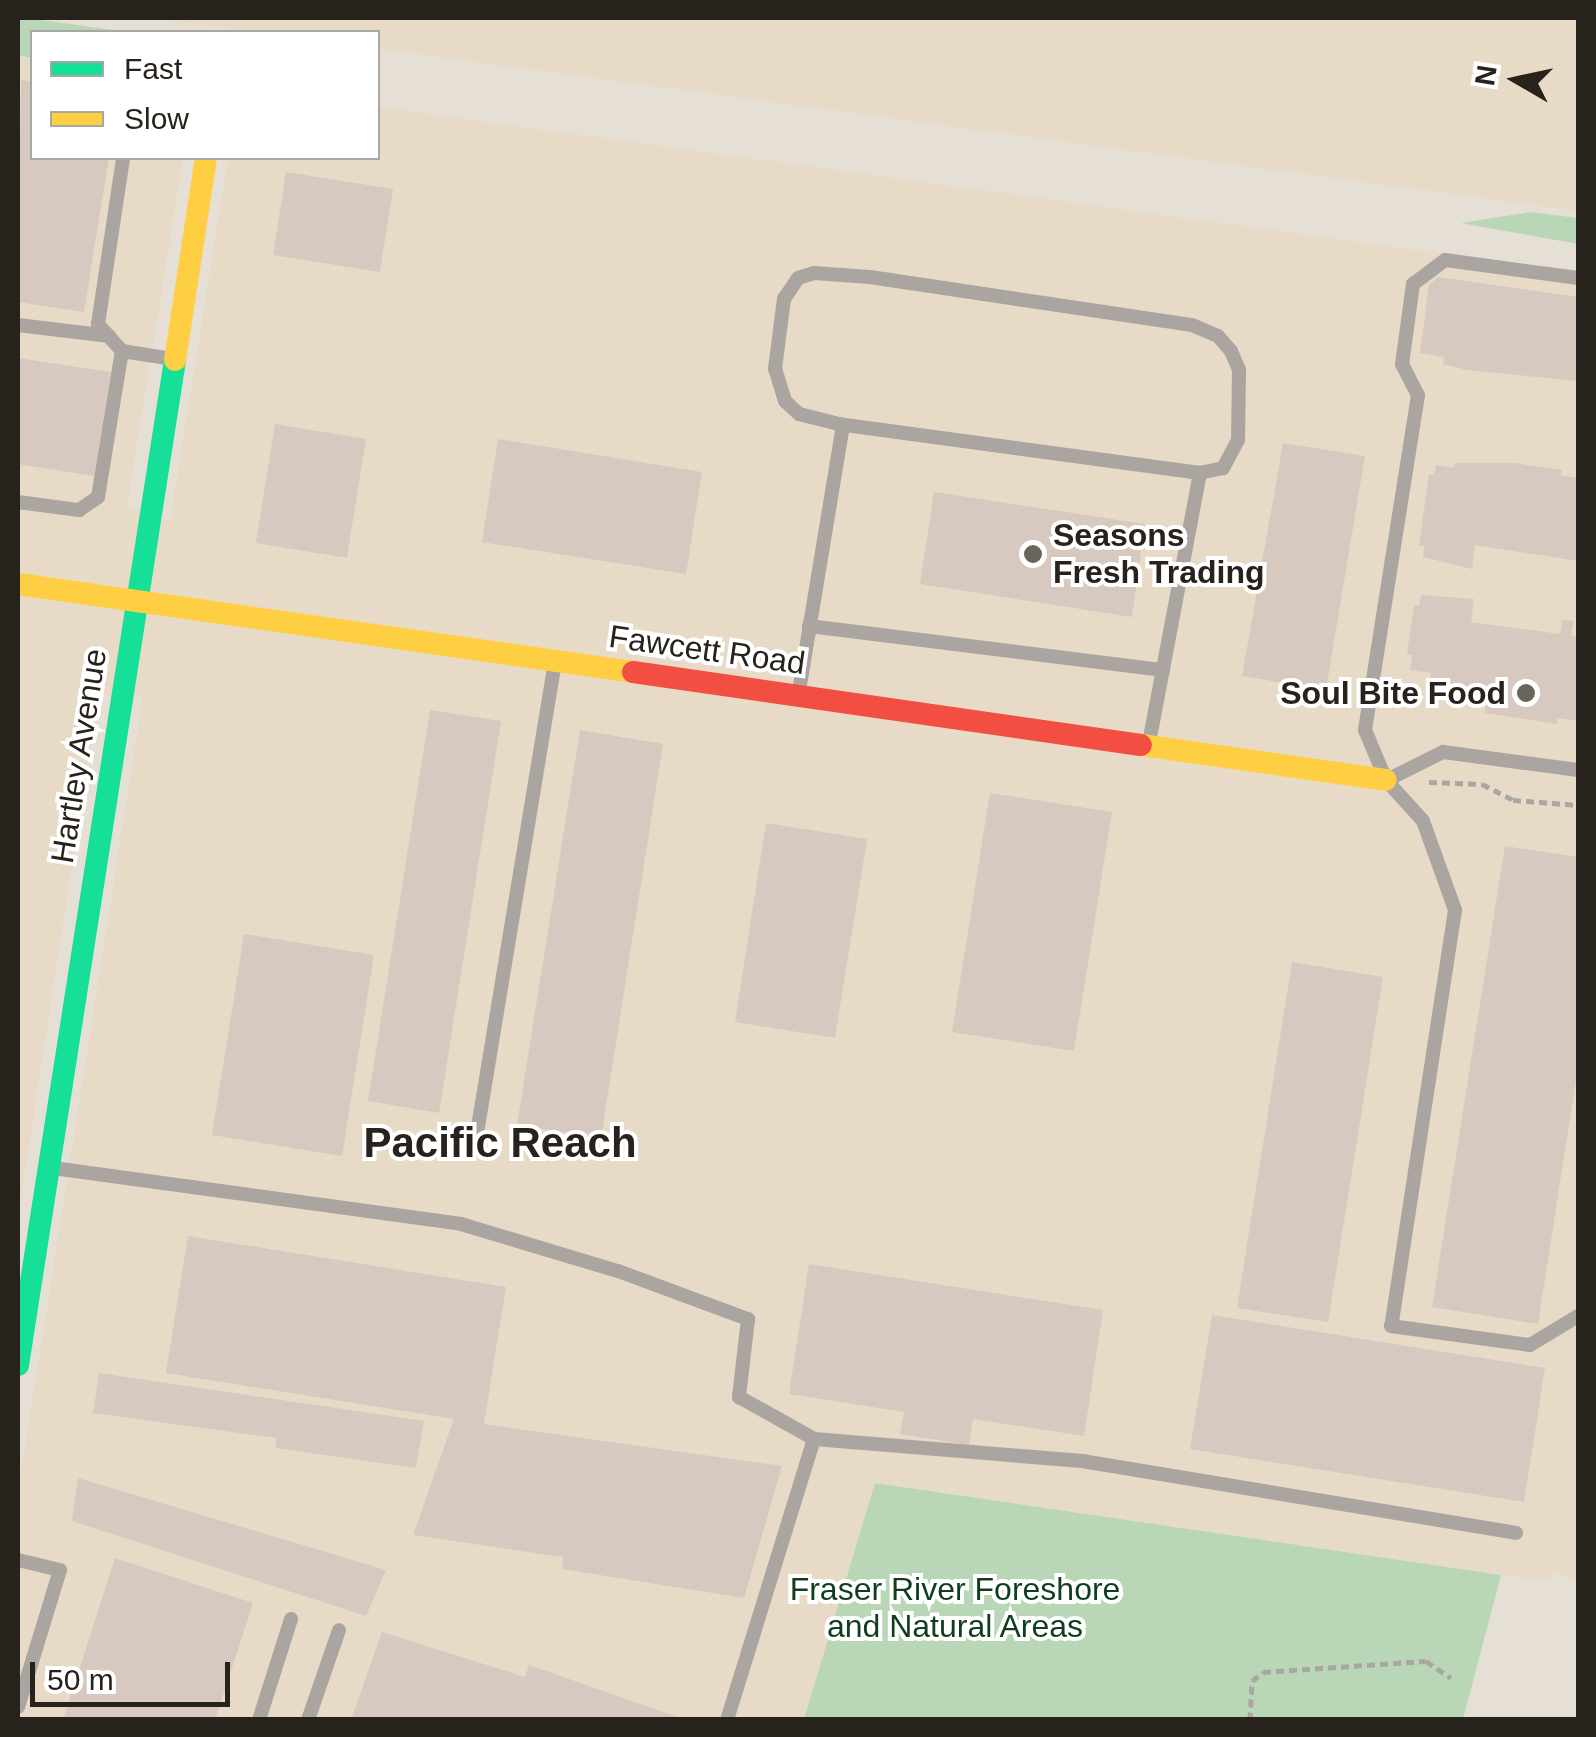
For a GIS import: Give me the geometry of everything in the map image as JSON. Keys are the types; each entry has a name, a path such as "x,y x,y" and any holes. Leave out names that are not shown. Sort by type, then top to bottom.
{"street":[{"name":"Hartley Avenue","path":"18,1365 206,160"},
{"name":"Fawcett Road","path":"18,584 1386,780"}],"lane":[{"path":"123,160 98,324 122,351 174,359"},
{"path":"1578,278 1445,260 1414,284 1402,364 1418,395 1365,730 1386,780 1423,821 1455,910 1391,1326 1530,1345 1578,1316"},
{"path":"814,274 870,277 1173,322 1218,336 1231,350 1239,370 1238,440 1224,468 1200,474 843,425 799,414 786,401 775,369 784,299 798,278 814,274"},
{"path":"18,326 109,336"},
{"path":"18,502 79,510 98,497 122,351"},
{"path":"798,696 843,425"},
{"path":"1149,746 1200,474"},
{"path":"809,626 1163,670"},
{"path":"474,1151 555,660"},
{"path":"1386,780 1443,752 1578,770"},
{"path":"48,1167 461,1224 618,1272 748,1319 739,1397 814,1439 1082,1460 1516,1533"},
{"path":"726,1720 814,1439"},
{"path":"18,1560 60,1570 18,1708"},
{"path":"259,1720 291,1619"},
{"path":"308,1720 339,1630"}],"path":[{"path":"1386,780 1482,784 1513,800 1578,806"},
{"path":"1250,1720 1252,1681 1263,1672 1426,1661 1451,1678"}],"shaded area":[{"path":"148,18 1578,18 1578,211 380,49 380,30 241,30"},
{"path":"18,58 30,60 30,160 183,160 127,507 170,521 228,160 380,160 380,107 1578,272 1578,1580 1555,1572 1551,1580 1501,1575 875,1483 804,1719 18,1719 18,1492 143,696 98,695 18,1217"}],"green space":[{"path":"18,18 113,30 30,30 30,58 18,56"},
{"path":"1530,212 1578,218 1578,244 1461,223"},
{"name":"Fraser River Foreshore and Natural Areas","path":"875,1483 1501,1575 1463,1719 804,1719"}],"building":[{"path":"21,80 30,82 30,160 109,160 84,312 18,302"},
{"path":"286,172 393,189 380,272 273,255"},
{"path":"1438,277 1578,297 1578,381 1467,370 1443,364 1444,357 1420,353 1429,285"},
{"path":"18,358 111,372 94,476 18,464"},
{"path":"275,424 366,439 347,558 256,543"},
{"path":"498,439 702,472 686,574 482,542"},
{"path":"1283,443 1365,456 1326,690 1242,676"},
{"path":"1455,463 1514,463 1562,470 1561,475 1578,478 1578,561 1475,545 1472,569 1423,557 1424,546 1419,546 1429,474 1434,475 1436,465 1454,468"},
{"name":"Seasons Fresh Trading","path":"934,492 1145,524 1132,617 920,584"},
{"path":"1421,595 1474,599 1471,622 1560,634 1562,620 1574,621 1571,636 1578,637 1578,721 1557,718 1557,724 1485,713 1487,698 1467,695 1468,689 1449,687 1450,680 1431,678 1431,673 1410,670 1412,655 1407,654 1414,605 1419,606"},
{"path":"430,710 501,721 439,1113 368,1101"},
{"path":"580,730 663,744 601,1138 517,1125"},
{"path":"990,793 1112,812 1074,1051 952,1032"},
{"path":"766,823 867,839 835,1038 735,1022"},
{"path":"1505,846 1578,857 1578,1067 1538,1324 1432,1307"},
{"path":"244,934 374,955 342,1156 212,1135"},
{"path":"1292,962 1383,977 1328,1322 1237,1308"},
{"path":"188,1236 506,1287 484,1424 782,1466 744,1598 562,1569 563,1557 413,1535 454,1419 166,1373"},
{"path":"809,1264 1103,1310 1084,1436 973,1419 969,1445 900,1434 904,1412 789,1394"},
{"path":"1212,1315 1545,1368 1524,1502 1190,1449"},
{"path":"99,1373 424,1421 416,1468 276,1448 276,1438 93,1413"},
{"path":"78,1478 386,1570 366,1616 72,1521"},
{"path":"115,1558 253,1603 215,1720 63,1720"},
{"path":"382,1632 525,1677 529,1665 686,1720 351,1720"}],"traffic: fast":[{"path":"18,1365 175,360"}],"traffic: slow":[{"path":"175,360 206,160"},
{"path":"18,584 633,672"},
{"path":"1141,745 1386,780"}],"traffic: jam":[{"path":"633,672 1141,745"}],"place":[{"name":"Seasons Fresh Trading","path":"1033,554"},
{"name":"Soul Bite Food","path":"1526,693"}],"district":[{"name":"Pacific Reach","path":"500,1143"}]}
